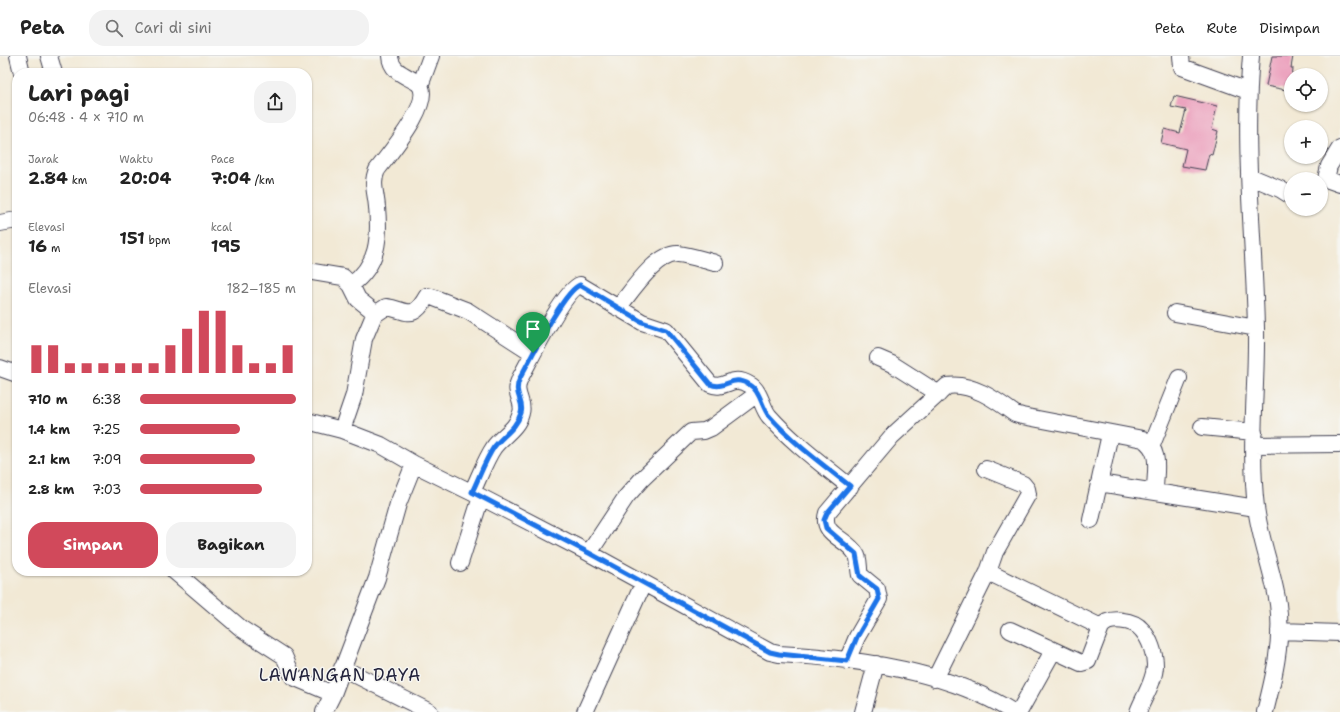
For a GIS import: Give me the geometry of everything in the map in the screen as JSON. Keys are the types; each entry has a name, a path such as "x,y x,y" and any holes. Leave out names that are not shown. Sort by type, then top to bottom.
{"street":[{"path":"18,56 21,68"},
{"path":"49,56 53,68"},
{"path":"390,56 390,65 396,71 420,86"},
{"path":"351,285 366,272 377,249 377,208 373,178 377,170 414,120 419,109 422,92 420,86 430,56"},
{"path":"1181,56 1182,67 1248,91"},
{"path":"1251,56 1248,91 1249,176 1256,328 1254,438 1256,508 1278,605 1279,631 1274,673 1265,712"},
{"path":"1329,183 1329,166 1340,148"},
{"path":"1249,176 1284,192"},
{"path":"0,223 12,221"},
{"path":"618,308 647,272 666,256 678,254 715,263"},
{"path":"312,271 343,277 351,285 358,299 373,311 374,315"},
{"path":"460,563 477,494 494,447 512,429 522,412 516,385 555,314 574,287 580,285 642,322 666,330 710,384 715,386 723,385 734,380 738,380 752,386 768,415 793,440 850,486"},
{"path":"342,430 354,395 364,339 374,315 386,307 411,313 416,311 427,296 432,297 468,312 533,353"},
{"path":"1176,313 1256,328"},
{"path":"878,358 892,364 939,394"},
{"path":"0,368 12,372"},
{"path":"1152,445 1179,378"},
{"path":"847,661 857,637 875,606 879,594 877,589 860,576 856,554 826,528 824,520 827,513 892,436 948,386 957,384 970,387 1015,414 1110,434 1143,439 1152,445 1156,456 1155,491"},
{"path":"589,553 626,497 642,479 686,437 695,430 704,431 710,428 757,394"},
{"path":"312,422 342,430 381,445 414,464 477,494 589,553 643,584 770,652 876,664 979,694 1013,712"},
{"path":"1202,427 1254,438 1340,444"},
{"path":"1091,520 1110,434"},
{"path":"324,712 333,694 377,578 398,504 414,464"},
{"path":"935,680 988,572 995,552 1028,494 1027,489 1023,484 986,468"},
{"path":"1099,483 1256,508"},
{"path":"988,572 1100,627"},
{"path":"180,576 242,629 284,656 293,677 333,694"},
{"path":"585,712 643,584"},
{"path":"1010,630 1080,663 1088,661 1100,627 1105,623 1118,619 1142,629 1150,643 1155,667 1153,676 1138,712"},
{"path":"1279,631 1340,633"},
{"path":"1019,712 1053,651"},
{"path":"863,712 876,664"},
{"path":"342,668 430,712"}],"building":[{"path":"1272,56 1293,56 1291,68 1284,68 1284,90 1266,86"},
{"path":"1174,96 1217,106 1212,129 1218,131 1212,155 1209,154 1205,170 1182,166 1186,149 1161,143 1164,129 1180,133 1186,110 1171,107"}],"district":[{"name":"LAWANGAN DAYA","path":"340,675"}],"route":[{"path":"580,285 649,326 666,330 710,384 715,386 723,385 734,380 738,380 744,381 752,386 768,415 793,440 850,486 827,513 824,520 826,528 856,554 860,576 877,589 879,599 867,617 847,661 770,652 643,584 589,553 472,492 494,447 512,429 522,412 522,406 517,394 516,385 533,353 555,314 574,287 580,285"}]}
